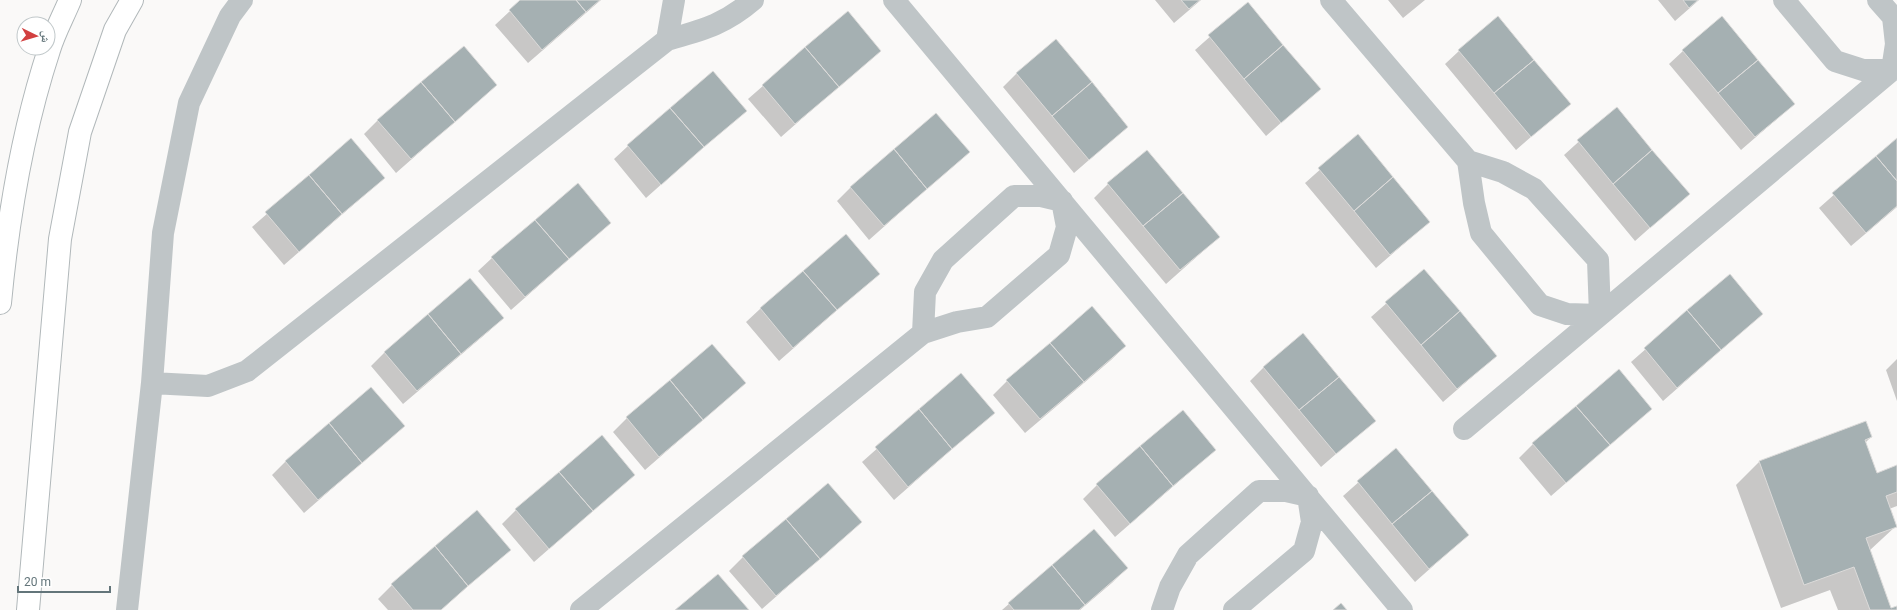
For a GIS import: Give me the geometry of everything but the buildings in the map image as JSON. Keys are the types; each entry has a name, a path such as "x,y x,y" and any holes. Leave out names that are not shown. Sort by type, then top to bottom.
{"main road":[{"path":"0,303 3,268 24,138 49,50 70,0"},
{"path":"28,610 60,239 80,132 115,30 132,0"}],"street":[{"path":"127,610 152,383 163,233 189,103 230,16 242,0"},
{"path":"667,40 674,0"},
{"path":"152,383 208,386 247,371 667,40 713,26 738,12 753,0"},
{"path":"894,0 1402,610"},
{"path":"1332,0 1468,162 1474,204 1481,234 1540,305 1567,314 1600,315"},
{"path":"1784,0 1835,61 1862,70 1894,68"},
{"path":"1464,430 1894,68 1896,44 1893,17 1878,0"},
{"path":"1468,162 1503,172 1534,189 1598,260 1600,315"},
{"path":"923,333 925,292 943,260 1014,196 1041,196 1062,202"},
{"path":"581,610 923,333 957,322 987,316 1059,255 1067,227 1062,202"},
{"path":"1162,610 1170,587 1188,555 1259,491 1286,491 1308,496"},
{"path":"1234,610 1304,551 1312,522 1308,496"}]}
